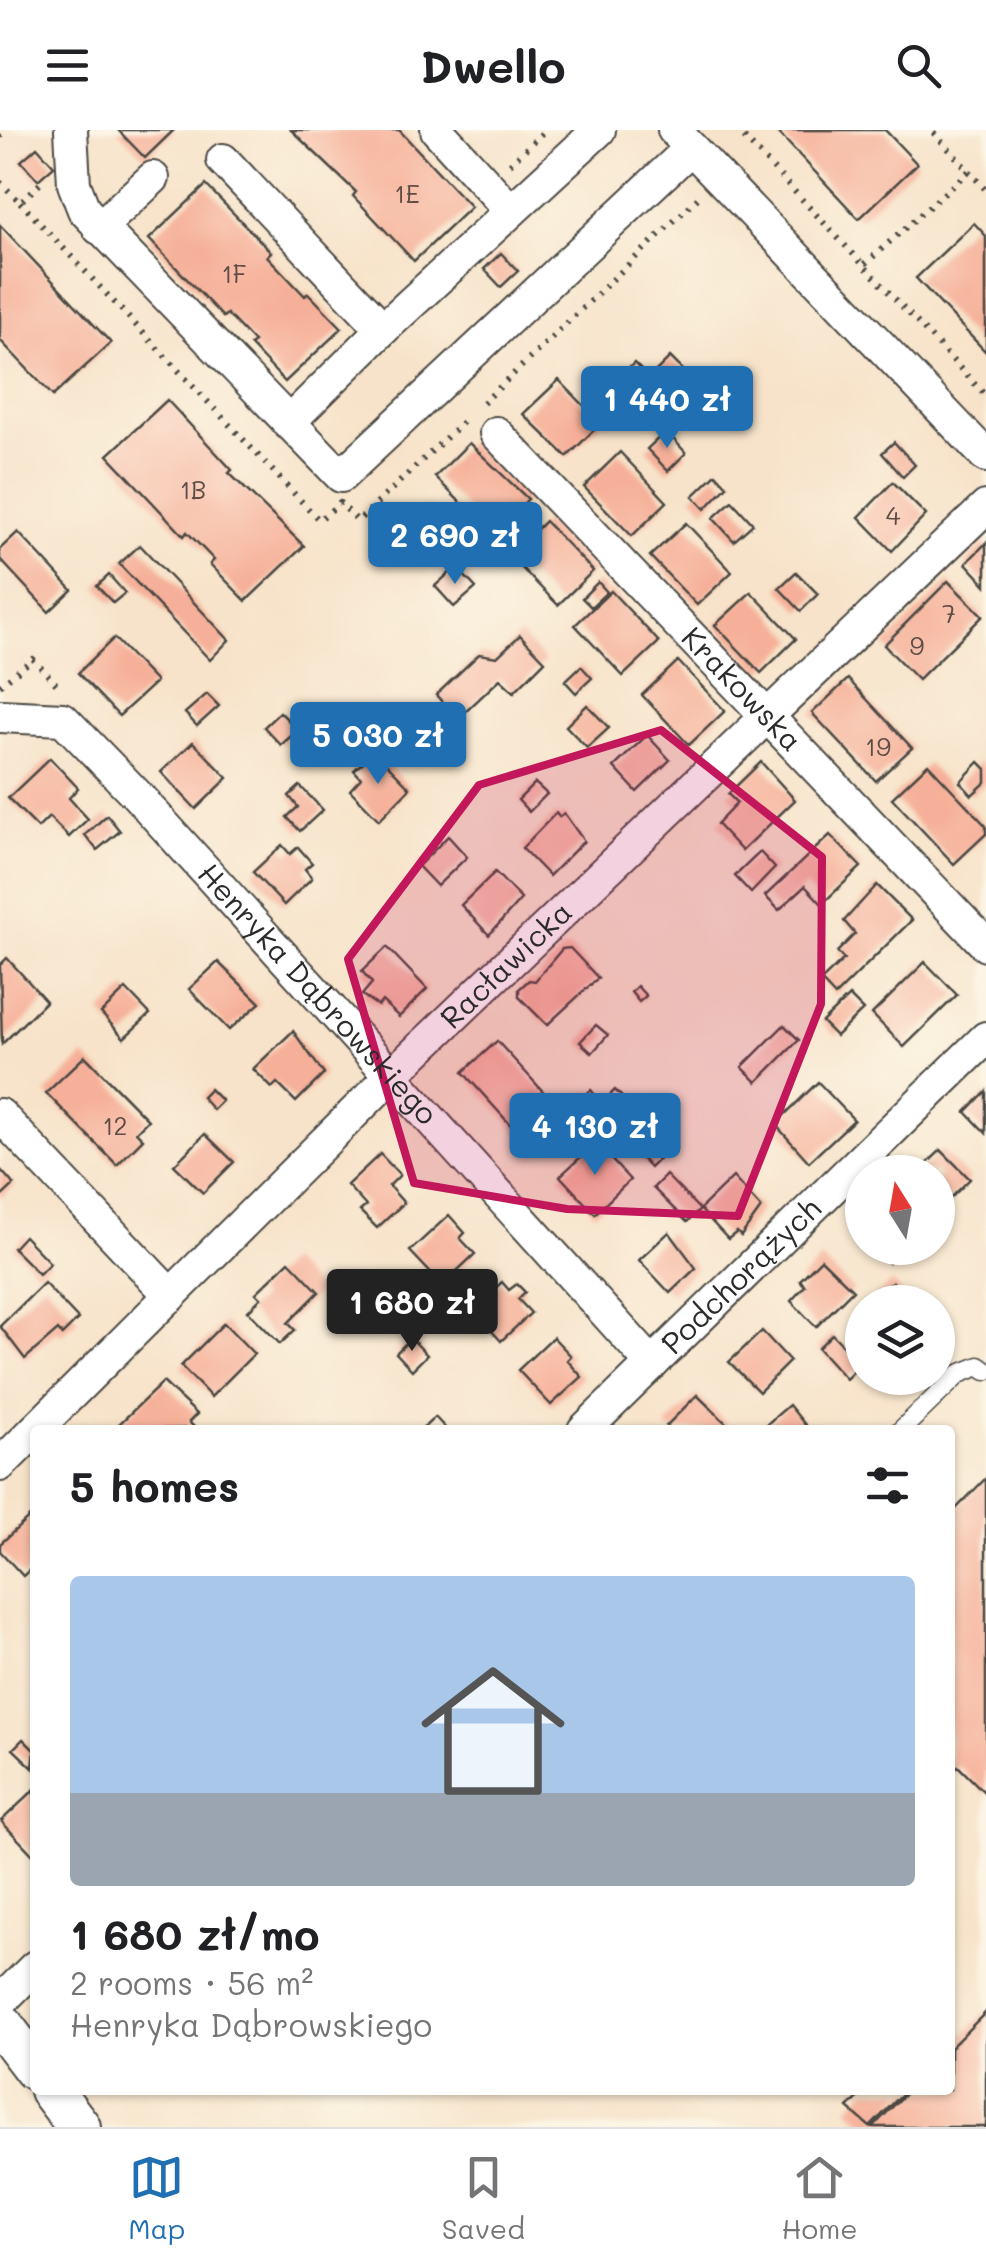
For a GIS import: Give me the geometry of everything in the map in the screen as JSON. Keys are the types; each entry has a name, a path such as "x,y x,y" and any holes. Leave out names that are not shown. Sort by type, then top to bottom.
{"street":[{"path":"70,130 77,197 99,228 342,476 683,139 986,456"},
{"path":"437,130 511,211"},
{"path":"288,423 383,328 599,130"},
{"path":"223,160 383,328"},
{"path":"99,228 154,178"},
{"name":"Krakowska","path":"496,433 986,946"},
{"name":"Racławicka","path":"40,1425 391,1076 986,507"},
{"name":"Henryka Dąbrowskiego","path":"0,716 63,719 652,1364"},
{"name":"Podchorążych","path":"589,1425 986,1038"},
{"path":"0,1114 172,1296"},
{"name":"Racławicka","path":"0,1464 30,1435"},
{"path":"0,2002 30,1972"},
{"path":"0,2024 30,2063"},
{"path":"55,2095 80,2127"}],"lane":[{"path":"906,1425 959,1374 979,1366 986,1371"}],"path":[{"path":"0,137 7,130"},
{"path":"737,130 986,396"},
{"path":"930,130 986,190"},
{"path":"865,264 968,171"},
{"path":"0,182 20,202 49,177"},
{"path":"0,686 33,659 72,700"}],"highlighted area":[{"path":"661,730 822,857 821,1004 738,1216 567,1209 414,1183 348,959 479,785"}],"building":[{"path":"118,130 174,130 145,158"},
{"path":"291,130 399,130 471,207 414,261 353,196 356,192"},
{"path":"776,130 885,130 917,164 859,219"},
{"path":"37,147 54,166 38,180 21,161"},
{"path":"206,185 271,252 267,256 305,296 308,293 342,328 285,382 250,345 254,342 227,314 223,317 149,239"},
{"path":"974,223 986,236 986,352 916,278"},
{"path":"0,225 111,343 53,396 0,340"},
{"path":"501,253 518,271 501,287 484,269"},
{"path":"670,357 683,370 640,411 612,385 634,363 649,378"},
{"path":"559,380 601,423 567,457 523,414"},
{"path":"167,400 232,470 229,473 304,546 246,601 210,564 214,560 187,532 184,536 108,455"},
{"path":"666,431 686,453 668,471 647,449"},
{"path":"894,442 915,465 903,477 882,453"},
{"path":"469,443 528,499 493,535 435,477"},
{"path":"620,452 667,502 632,536 584,487"},
{"path":"716,474 727,486 705,509 693,496"},
{"path":"893,482 926,515 892,551 859,517"},
{"path":"732,501 753,524 734,541 713,518"},
{"path":"427,506 459,539 443,555 411,522"},
{"path":"545,521 593,571 558,605 510,556"},
{"path":"686,523 732,572 697,605 650,556"},
{"path":"18,532 72,590 49,612 0,559 0,549"},
{"path":"986,543 986,585 966,563"},
{"path":"140,545 229,640 210,660 119,564"},
{"path":"456,567 476,588 454,607 435,586"},
{"path":"796,572 818,594 801,611 779,588"},
{"path":"109,575 125,593 113,603 97,586"},
{"path":"948,581 983,616 918,680 884,645"},
{"path":"598,582 607,592 591,607 582,598"},
{"path":"611,591 659,642 623,676 575,625"},
{"path":"751,592 796,639 761,673 715,625"},
{"path":"520,635 545,661 514,692 500,679 458,719 436,695 479,654 497,657"},
{"path":"114,638 156,682 119,716 78,673"},
{"path":"678,661 725,711 689,745 642,695"},
{"path":"581,666 592,678 576,693 565,681"},
{"path":"848,679 912,748 876,781 812,713"},
{"path":"207,694 219,706 197,726 185,713"},
{"path":"587,705 609,728 587,748 566,726"},
{"path":"280,712 298,730 281,745 264,727"},
{"path":"647,735 670,760 637,792 614,767"},
{"path":"193,742 228,778 196,809 161,772"},
{"path":"371,755 378,762 382,759 410,788 379,820 350,790 361,778 354,770"},
{"path":"50,758 78,788 69,798 88,819 69,837 49,817 38,828 8,798"},
{"path":"761,762 795,800 742,851 717,824 737,803 728,794"},
{"path":"979,762 986,769 986,782 972,795 960,782"},
{"path":"928,764 986,826 986,834 954,864 892,798"},
{"path":"535,783 547,794 529,812 518,800"},
{"path":"300,786 323,810 300,831 287,817 298,807 289,796"},
{"path":"556,813 559,817 564,813 584,841 549,876 522,848"},
{"path":"107,815 120,831 97,850 85,835"},
{"path":"830,835 861,867 822,904 805,886 779,910 765,896"},
{"path":"448,836 467,857 437,886 418,866"},
{"path":"282,845 290,854 298,847 312,863 305,869 312,878 284,905 253,872"},
{"path":"760,852 775,868 751,893 735,876"},
{"path":"495,872 521,899 489,935 461,905"},
{"path":"877,885 912,920 835,996 821,981 844,959 837,952 855,934 844,921"},
{"path":"387,947 427,989 399,1017 382,1001 378,1006 362,995 372,983 362,971"},
{"path":"570,948 598,978 547,1025 519,997 519,989 529,980 535,981 562,949"},
{"path":"7,958 46,1001 2,1044 0,965"},
{"path":"218,962 260,1003 229,1030 189,989"},
{"path":"925,962 957,995 904,1047 872,1014"},
{"path":"637,986 646,996 639,1002 631,992"},
{"path":"126,989 150,1014 124,1038 101,1013"},
{"path":"849,996 863,1010 836,1036 822,1022"},
{"path":"596,1025 608,1035 592,1053 580,1042"},
{"path":"784,1025 799,1040 757,1082 742,1067"},
{"path":"293,1031 324,1074 296,1102 277,1083 272,1088 253,1069"},
{"path":"497,1041 559,1109 525,1141 463,1072"},
{"path":"85,1056 148,1120 136,1132 143,1139 117,1165 46,1093"},
{"path":"818,1082 854,1120 809,1162 775,1124"},
{"path":"210,1089 222,1101 213,1110 202,1097"},
{"path":"591,1090 602,1103 615,1090 627,1102 606,1124 594,1111 583,1121 570,1108"},
{"path":"986,1091 986,1133 966,1112"},
{"path":"205,1134 234,1162 203,1193 174,1165"},
{"path":"596,1143 630,1180 595,1214 560,1176"},
{"path":"649,1148 659,1159 650,1168 639,1156"},
{"path":"380,1154 400,1175 389,1186 404,1203 377,1228 360,1211 366,1206 347,1185"},
{"path":"955,1164 970,1179 955,1194"},
{"path":"0,1169 14,1185 0,1198"},
{"path":"666,1175 700,1210 687,1222 653,1188"},
{"path":"733,1177 761,1208 741,1236 737,1232 728,1239 700,1209"},
{"path":"449,1215 465,1233 460,1238 475,1254 442,1285 410,1251"},
{"path":"669,1232 696,1268 670,1293 639,1260"},
{"path":"24,1236 50,1263 39,1274 13,1248"},
{"path":"821,1259 848,1285 845,1298 816,1327 791,1301 805,1286 800,1280"},
{"path":"289,1261 319,1292 288,1323 295,1330 280,1344 248,1311 261,1298 256,1293"},
{"path":"502,1282 509,1290 517,1284 525,1292 518,1299 531,1313 501,1341 472,1309"},
{"path":"44,1283 78,1319 62,1335 58,1330 25,1359 0,1326"},
{"path":"224,1323 254,1354 211,1397 181,1366"},
{"path":"762,1331 790,1361 759,1392 729,1362"},
{"path":"832,1334 845,1347 845,1378 818,1348"},
{"path":"553,1337 571,1356 567,1360 582,1377 551,1405 518,1370"},
{"path":"411,1338 427,1355 412,1370 396,1353"},
{"path":"163,1382 197,1414 189,1422 192,1425 119,1424"},
{"path":"697,1395 727,1424 726,1425 667,1425"},
{"path":"789,1405 805,1425 766,1425"},
{"path":"435,1417 442,1425 426,1425"},
{"path":"986,1478 986,1794 958,1766 955,1769 955,1510"},
{"path":"30,1517 30,1570 23,1576 0,1551 0,1544"},
{"path":"23,1739 30,1746 30,1765 13,1749"},
{"path":"30,1794 30,1852 1,1821"},
{"path":"986,2012 986,2127 873,2127 904,2095 955,2095 955,2043"},
{"path":"861,2095 901,2095 870,2127 848,2108"}]}
